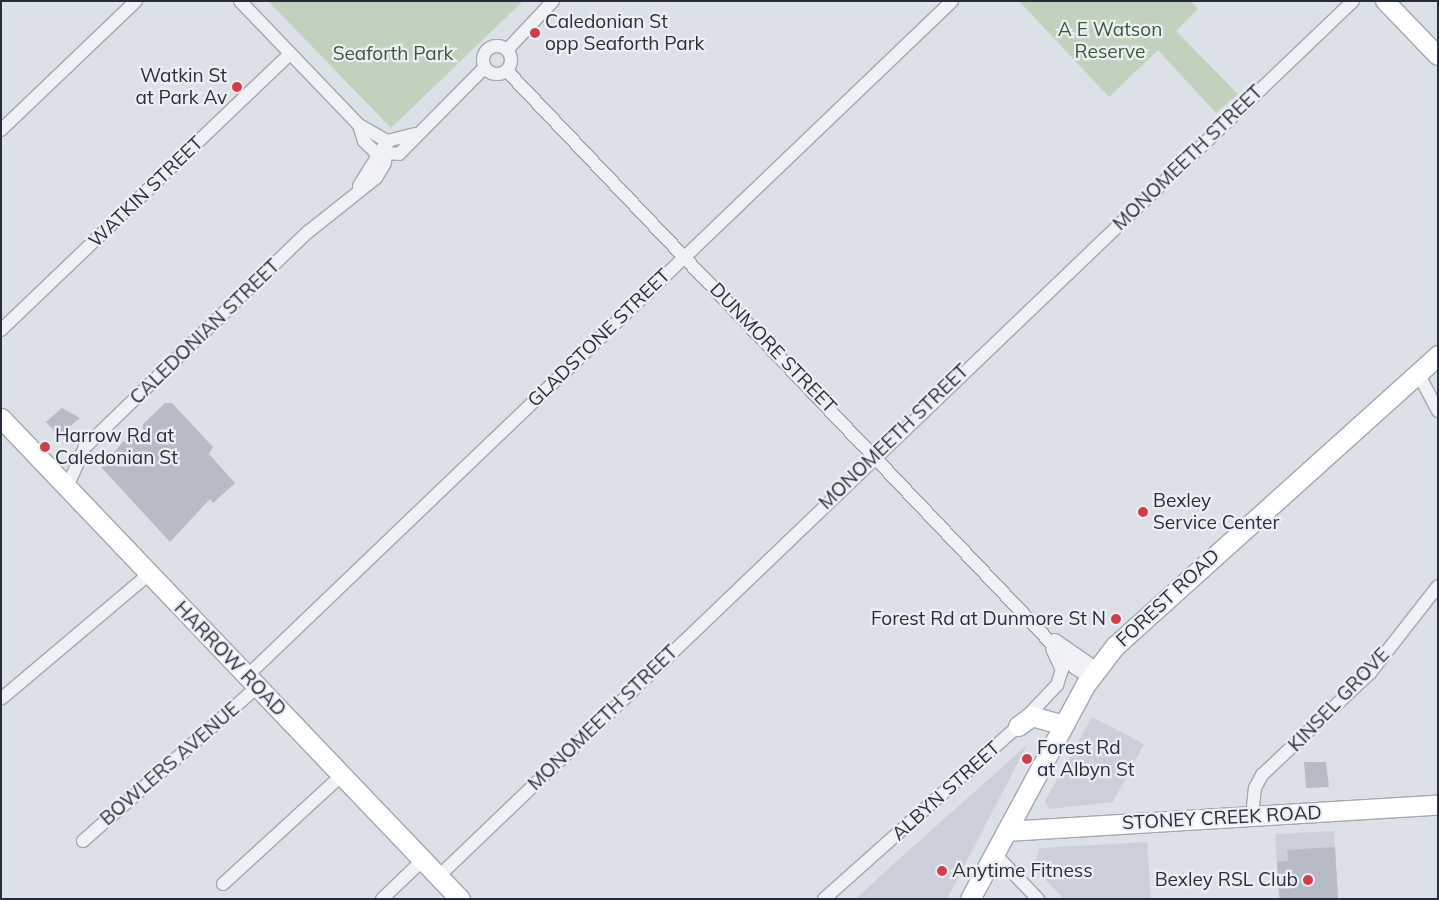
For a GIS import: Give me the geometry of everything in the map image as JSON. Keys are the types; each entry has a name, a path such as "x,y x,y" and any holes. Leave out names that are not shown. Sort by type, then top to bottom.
{"main road":[{"path":"1385,1 1438,56"},
{"name":"FOREST ROAD","path":"970,899 1060,732 1094,674 1148,613 1438,356"},
{"name":"HARROW ROAD","path":"1,418 460,899"},
{"path":"1018,726 1035,726 1060,732"},
{"name":"STONEY CREEK ROAD","path":"1007,831 1438,805"}],"street":[{"path":"1,130 136,1"},
{"path":"240,1 359,125 387,141 415,134"},
{"path":"506,50 553,1"},
{"name":"GLADSTONE STREET","path":"252,682 685,256 952,1"},
{"name":"MONOMEETH STREET","path":"439,876 875,455 1353,1"},
{"path":"359,125 364,141 381,155 410,145 415,134 484,68 487,49 499,46 506,50 511,62 507,71 495,75 484,68"},
{"name":"WATKIN STREET","path":"1,330 290,54"},
{"name":"DUNMORE STREET","path":"507,71 1038,626 1094,674"},
{"name":"CALEDONIAN STREET","path":"66,486 85,447 358,188 376,178 381,155 387,141"},
{"path":"1418,373 1438,411"},
{"path":"2,698 149,574"},
{"name":"KINSEL GROVE","path":"1252,816 1254,788 1262,775 1370,674 1438,586"},
{"name":"DUNMORE STREET","path":"1038,626 1059,662 1062,678"},
{"name":"ALBYN STREET","path":"824,899 1018,726 1062,678"},
{"name":"BOWLERS AVENUE","path":"84,841 252,682"},
{"path":"223,884 341,776"},
{"path":"994,853 1038,899"},
{"path":"382,899 423,860"}],"shaded area":[{"path":"1092,717 1144,744 1113,802 1049,809 1045,801"},
{"path":"1027,745 947,899 856,899 889,868"},
{"name":"Bexley RSL Club","path":"1334,831 1338,899 1279,899 1275,834"},
{"path":"1147,842 1151,899 1064,899 1033,867 1040,848"}],"green space":[{"name":"Seaforth Park","path":"268,1 523,1 391,128"},
{"name":"A E Watson Reserve","path":"1019,1 1191,1 1198,9 1176,31 1238,94 1216,113 1158,50 1109,97"}],"building":[{"path":"165,403 172,403 213,447 209,454 235,483 213,503 210,499 170,542 101,467 124,441 127,444 143,430 143,424"},
{"path":"62,408 80,418 59,436 46,422"},
{"path":"1304,762 1326,762 1329,787 1306,788"},
{"name":"Bexley RSL Club","path":"1335,847 1338,899 1280,899 1277,862 1288,861 1287,850"}],"place":[{"name":"Caledonian St opp Seaforth Park","path":"535,33"},
{"name":"Watkin St at Park Av","path":"237,87"},
{"name":"Harrow Rd at Caledonian St","path":"45,447"},
{"name":"Bexley Service Center","path":"1143,512"},
{"name":"Forest Rd at Dunmore St N","path":"1116,619"},
{"name":"Forest Rd at Albyn St","path":"1027,759"},
{"name":"Anytime Fitness","path":"942,871"},
{"name":"Bexley RSL Club","path":"1308,880"}]}
